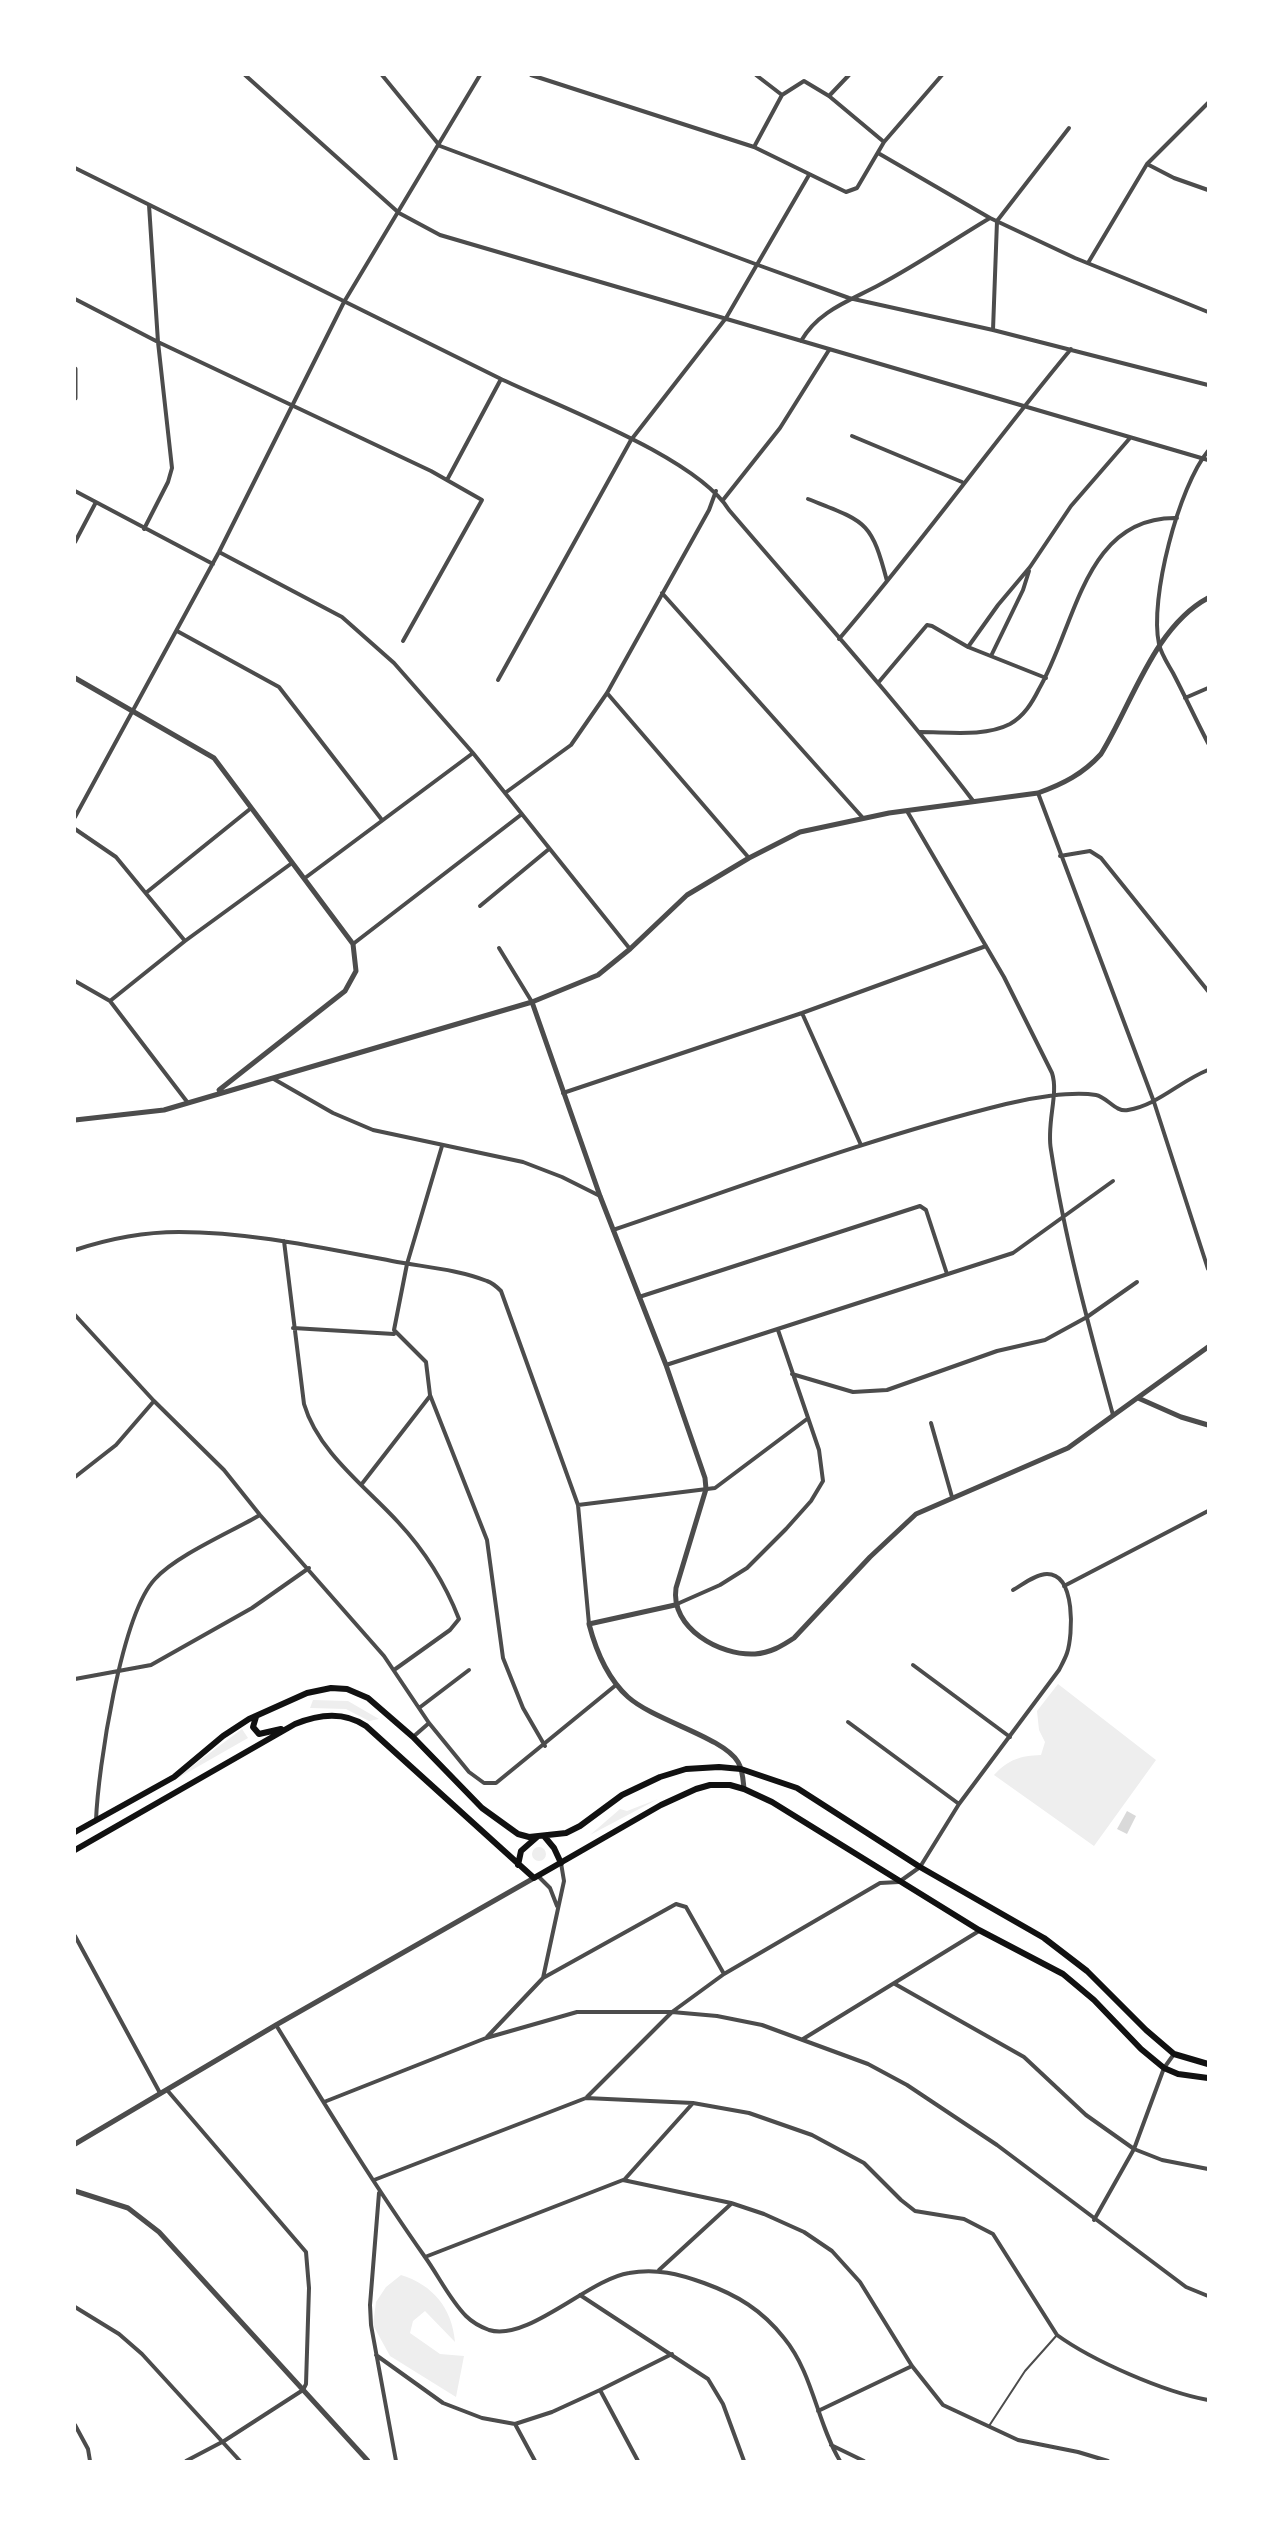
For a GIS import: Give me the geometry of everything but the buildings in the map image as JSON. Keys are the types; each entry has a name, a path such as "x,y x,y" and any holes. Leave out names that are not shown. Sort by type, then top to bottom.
{"main road":[{"path":"75,1832 174,1776 223,1736 262,1713 307,1693 331,1688 347,1689 368,1698 413,1737 495,1819 518,1834 541,1836 566,1833 580,1826 622,1795 660,1777 686,1769 719,1767 741,1769 797,1788 921,1867 1044,1938 1069,1956 1174,2054 1208,2064"},
{"path":"262,1713 253,1722 259,1734 317,1716 343,1716 356,1719 518,1865 536,1877 660,1805 696,1789 710,1785 730,1785 744,1789 771,1802 979,1930 1063,1974 1094,2000 1141,2049 1164,2068 1178,2074 1208,2079"},
{"path":"75,1850 295,1724"},
{"path":"518,1865 521,1851 541,1836"},
{"path":"541,1836 554,1848 561,1863"}],"street":[{"path":"245,75 399,213 454,240 1208,460"},
{"path":"382,75 440,146 849,298 993,330 1208,385"},
{"path":"75,818 213,564 344,302 440,146 480,75"},
{"path":"531,75 754,147 841,191 857,188 884,142 942,75"},
{"path":"756,75 782,95"},
{"path":"829,96 849,75"},
{"path":"934,75 934,82"},
{"path":"754,147 782,95 800,81 808,83 829,96 884,142"},
{"path":"1088,263 1148,164 1208,104"},
{"path":"993,330 997,221 1069,128"},
{"path":"878,153 990,218 1088,263 1208,312"},
{"path":"1148,164 1174,178 1208,190"},
{"path":"75,168 501,379 631,440 696,475 716,491 921,732 975,802"},
{"path":"498,680 631,440 726,318 809,175"},
{"path":"144,529 168,482 172,468 158,342 149,204"},
{"path":"801,342 810,327 849,298 878,286 990,218"},
{"path":"75,298 158,342 447,480 482,500 403,641"},
{"path":"840,639 888,582 962,482 1071,349"},
{"path":"723,500 785,421 829,350"},
{"path":"75,369 75,398"},
{"path":"447,480 501,379"},
{"path":"852,436 962,482"},
{"path":"968,647 998,604 1030,567 1071,506 1130,438"},
{"path":"1208,451 1202,458 1177,518 1158,590 1156,612 1159,645 1208,743"},
{"path":"75,491 95,504 213,564"},
{"path":"505,793 572,745 606,693 709,510 716,491"},
{"path":"808,499 849,516 871,532 888,582"},
{"path":"75,542 95,504"},
{"path":"921,732 983,731 1011,723 1027,709 1046,678 1084,588 1115,538 1139,522 1153,518 1177,518"},
{"path":"219,552 326,607 359,630 414,683 630,949"},
{"path":"991,656 1023,590 1030,567"},
{"path":"662,593 863,818"},
{"path":"75,1120 164,1110 532,1002 598,975 630,949 677,902 749,858 800,832 863,818 1038,793 1078,775 1101,754 1159,645 1174,625 1208,598"},
{"path":"878,683 927,625 968,647 1046,678"},
{"path":"177,632 279,687 382,820"},
{"path":"75,678 214,758 250,809 354,944 356,971 345,991 216,1093"},
{"path":"1185,698 1208,688"},
{"path":"606,693 749,858"},
{"path":"304,878 473,753"},
{"path":"1038,793 1154,1102 1208,1269"},
{"path":"147,892 250,809"},
{"path":"907,811 986,946 1052,1073 1054,1096 1049,1134 1063,1219 1086,1317 1114,1416"},
{"path":"354,944 522,814"},
{"path":"75,829 116,857 185,941"},
{"path":"480,906 549,849"},
{"path":"1060,856 1090,851 1101,858 1199,977 1208,992"},
{"path":"110,1001 185,941 292,863"},
{"path":"562,1092 802,1013 986,946"},
{"path":"499,948 532,1002 600,1196 691,1433 706,1489 676,1588 675,1605 679,1614 698,1634 725,1650 757,1654 780,1647 794,1638 892,1535 916,1514 1068,1448 1208,1347"},
{"path":"75,981 110,1001 188,1103"},
{"path":"802,1013 861,1145"},
{"path":"613,1230 861,1145 976,1112 1054,1096 1097,1095 1124,1111 1154,1102 1208,1070"},
{"path":"271,1078 351,1122 373,1130 523,1162 562,1177 600,1196"},
{"path":"442,1146 407,1264 393,1328 396,1334 426,1362 430,1395 487,1540 503,1658 523,1708 544,1746"},
{"path":"666,1365 1013,1253 1113,1181"},
{"path":"639,1297 916,1207 926,1210 948,1274"},
{"path":"75,1250 139,1234 179,1232 284,1241 483,1280 501,1292 578,1505 589,1624 595,1647 616,1685 642,1708 730,1752 741,1769 744,1789"},
{"path":"284,1241 304,1404 311,1424 361,1485 424,1554 440,1577 459,1619 450,1630 394,1670"},
{"path":"792,1374 853,1392 887,1390 997,1351 1045,1340 1086,1317 1137,1282"},
{"path":"75,1315 154,1401 224,1470 394,1670 429,1723 469,1772 484,1783 496,1783 616,1685"},
{"path":"293,1328 396,1334"},
{"path":"589,1624 675,1605 720,1585 747,1568 811,1501 824,1476 819,1450 778,1330"},
{"path":"361,1485 430,1395"},
{"path":"1138,1398 1180,1417 1208,1425"},
{"path":"75,1477 116,1445 154,1401"},
{"path":"578,1505 706,1489 723,1484 807,1419"},
{"path":"930,1423 952,1497"},
{"path":"1064,1586 1208,1511"},
{"path":"96,1820 102,1748 120,1670 137,1612 155,1578 176,1563 260,1515"},
{"path":"75,1679 152,1665 252,1608 309,1568"},
{"path":"586,2098 672,2012 724,1974 880,1883 899,1882 921,1867 959,1804 1059,1670 1068,1652 1072,1605 1064,1586 1057,1578 1047,1574 1013,1590"},
{"path":"913,1665 1010,1737"},
{"path":"419,1708 469,1670"},
{"path":"848,1722 959,1804"},
{"path":"413,1737 429,1723"},
{"path":"543,1978 564,1881 561,1863"},
{"path":"75,2144 276,2025 536,1877 550,1888 557,1906"},
{"path":"486,2038 543,1978 676,1904 686,1907 724,1974"},
{"path":"803,2039 979,1930"},
{"path":"75,1936 160,2093"},
{"path":"894,1984 1024,2057 1086,2115 1134,2149 1162,2160 1208,2169"},
{"path":"324,2102 486,2038 577,2012 672,2012 728,2018 762,2025 868,2064 907,2085 997,2145 1186,2287 1208,2296"},
{"path":"276,2025 374,2180 379,2192 466,2316 490,2330 500,2332 518,2329 580,2295 627,2273 659,2270 724,2290 751,2304 766,2317 798,2357 830,2445 840,2461"},
{"path":"1094,2220 1134,2149 1164,2068 1174,2054"},
{"path":"166,2089 306,2252 309,2289 306,2384 303,2390 224,2441 186,2461"},
{"path":"374,2180 586,2098 693,2103 760,2115 812,2134 864,2163 915,2211 964,2219 981,2226 999,2241 1057,2335 1070,2344 1123,2370 1208,2400"},
{"path":"425,2257 623,2180 693,2103"},
{"path":"623,2180 731,2203 764,2214 804,2232 832,2251 860,2282 912,2366 943,2405 1018,2440 1078,2452 1108,2461"},
{"path":"76,2189 129,2208 159,2232 368,2461"},
{"path":"379,2192 370,2305 376,2355 396,2461"},
{"path":"659,2270 731,2203"},
{"path":"580,2295 698,2371 716,2391 744,2461"},
{"path":"75,2307 119,2334 142,2354 240,2461"},
{"path":"376,2355 443,2403 482,2418 515,2424 552,2412 672,2354"},
{"path":"818,2411 912,2366"},
{"path":"600,2390 638,2461"},
{"path":"515,2424 535,2461"},
{"path":"75,2425 88,2449 90,2461"},
{"path":"830,2445 864,2461"}],"lane":[{"path":"988,2427 1025,2371 1057,2335"}],"shaded area":[{"path":"1058,1684 1156,1760 1094,1846 994,1775 1015,1759 1041,1755 1045,1742 1039,1730 1037,1711"},
{"path":"313,1700 348,1701 379,1719 369,1721 346,1709 310,1708"},
{"path":"242,1729 248,1738 171,1782"},
{"path":"658,1799 590,1835 620,1809 627,1811"},
{"path":"1127,1811 1136,1816 1127,1834 1117,1829"},
{"path":"536,1847 542,1847 546,1854 542,1861 536,1861 532,1857 532,1851"},
{"path":"401,2275 423,2285 431,2292 445,2308 450,2319 455,2342 425,2311 413,2321 410,2333 440,2354 464,2356 456,2397 390,2356 373,2325 376,2302 386,2287"}]}
